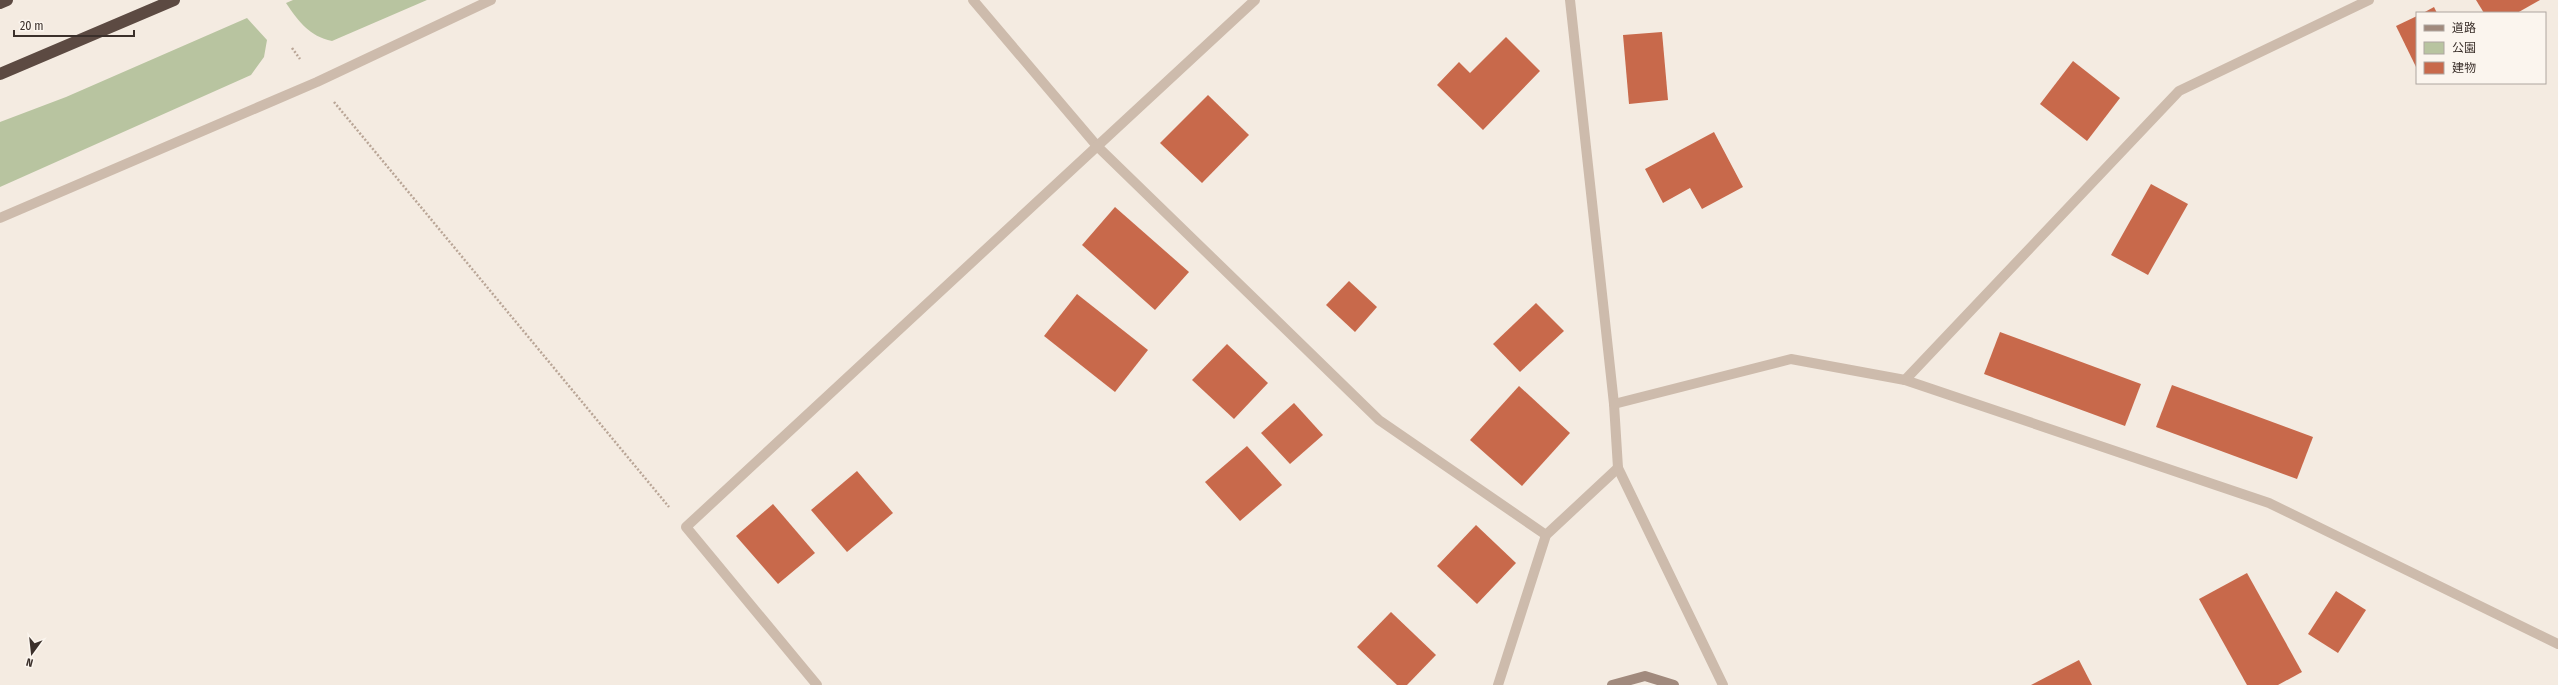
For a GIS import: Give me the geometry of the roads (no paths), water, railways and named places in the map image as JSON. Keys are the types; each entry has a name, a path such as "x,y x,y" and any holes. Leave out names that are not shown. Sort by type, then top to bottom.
{"highway":[{"path":"0,3 7,0"},
{"path":"0,74 174,0"}],"main road":[{"path":"1612,685 1645,676 1674,685"}],"street":[{"path":"0,218 317,82 491,0"},
{"path":"973,0 1097,146 1379,420 1546,536"},
{"path":"816,685 686,527 1255,0"},
{"path":"1570,0 1614,404 1618,468 1723,685"},
{"path":"1906,380 2179,91 2369,0"},
{"path":"1614,404 1791,359 1906,380 2269,503 2558,644"},
{"path":"1498,685 1546,536 1618,468"}]}
